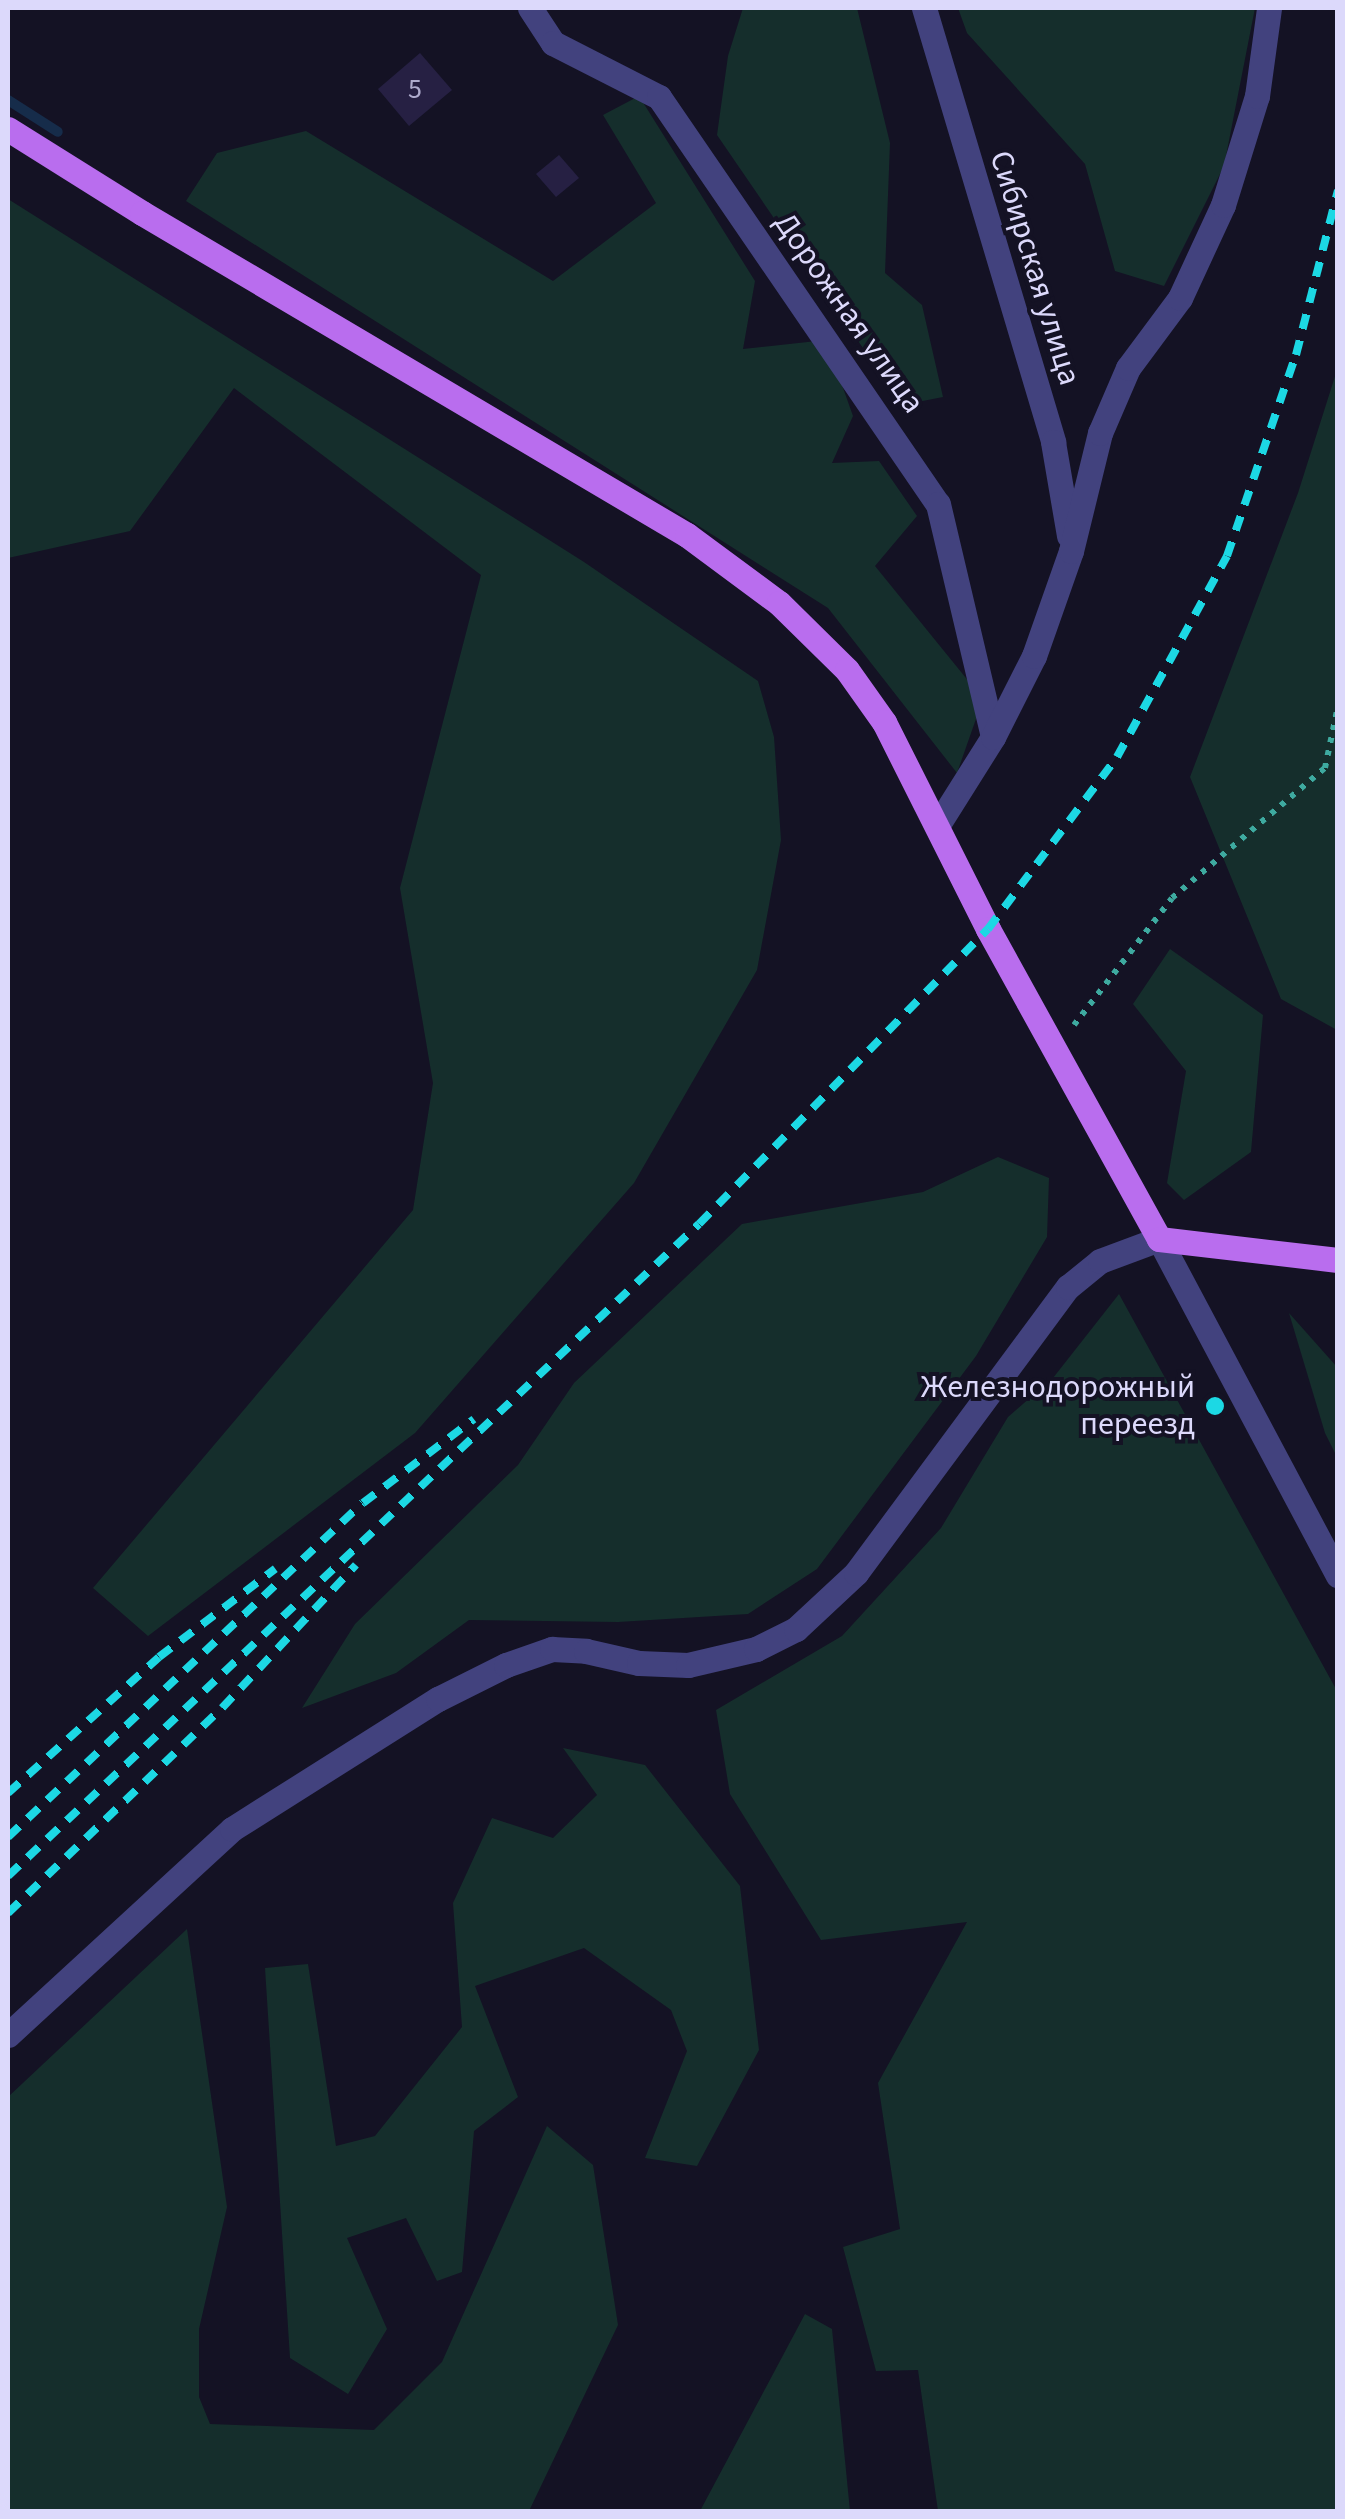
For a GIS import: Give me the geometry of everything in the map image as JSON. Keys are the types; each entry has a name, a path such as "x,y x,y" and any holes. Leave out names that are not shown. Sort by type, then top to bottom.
{"main road":[{"path":"8,128 142,214 687,534 756,584 847,670 892,736 988,929 1159,1239 1338,1260"}],"street":[{"name":"Дорожная улица","path":"530,8 553,42 659,97 938,504 993,737"},
{"name":"Сибирская улица","path":"924,8 1054,442 1071,550"},
{"path":"937,826 993,737 1034,656 1071,550 1100,433 1128,368 1180,298 1223,205 1257,96 1269,8"},
{"path":"8,2035 232,1828 438,1699 506,1665 552,1649 586,1651 638,1664 688,1665 756,1648 796,1629 856,1574 1068,1287 1100,1261 1159,1239 1338,1574"}],"path":[{"path":"1056,1048 1172,898 1324,768 1338,706"}],"green space":[{"path":"743,8 857,8 890,143 885,273 922,305 943,397 902,405 717,135 728,56"},
{"path":"958,8 1255,8 1224,166 1164,286 1115,271 1085,164 967,33"},
{"path":"639,96 755,281 743,349 826,340 853,416 832,463 879,461 917,516 875,566 983,699 957,773 828,608 186,201 217,153 306,131 553,281 656,203 603,115"},
{"path":"8,199 584,562 758,681 774,737 781,840 757,970 634,1183 415,1433 148,1636 93,1588 413,1210 433,1083 400,888 481,575 234,388 130,531 8,558"},
{"path":"1337,370 1338,1030 1281,999 1190,777 1298,493"},
{"path":"1170,949 1263,1015 1251,1152 1184,1200 1167,1183 1186,1071 1133,1004"},
{"path":"998,1157 1049,1178 1047,1237 976,1356 817,1569 748,1614 618,1622 469,1620 396,1673 302,1708 355,1624 518,1465 574,1383 742,1224 923,1192"},
{"path":"1119,1294 1337,1691 1337,2511 938,2511 918,2370 876,2371 843,2247 900,2229 878,2083 967,1922 821,1940 730,1794 716,1710 842,1636 941,1528 1008,1417 1053,1378"},
{"path":"1289,1313 1337,1367 1337,1457 1325,1433"},
{"path":"563,1748 645,1765 740,1886 759,2050 697,2166 645,2158 687,2051 671,2010 584,1948 475,1986 518,2097 474,2131 462,2272 437,2281 406,2218 347,2238 387,2329 348,2394 290,2358 265,1968 308,1964 336,2146 375,2136 462,2027 453,1903 492,1818 553,1838 597,1795"},
{"path":"187,1929 227,2207 199,2329 199,2397 210,2424 374,2430 442,2362 547,2126 593,2165 618,2325 529,2511 8,2511 8,2097"},
{"path":"805,2314 832,2329 850,2511 700,2511"}],"building":[{"path":"420,53 452,90 409,126 378,89"},
{"path":"559,155 579,178 556,197 536,174"}],"waterway":[{"path":"8,100 58,132"}],"railway":[{"path":"8,1876 699,1224 988,929 1117,757 1227,556 1296,355 1338,190"},
{"path":"8,1837 363,1503 474,1419"},
{"path":"8,1913 222,1708 356,1565"},
{"path":"8,1793 159,1657 275,1569"}],"place":[{"name":"Железнодорожный переезд","path":"1215,1406"}]}
